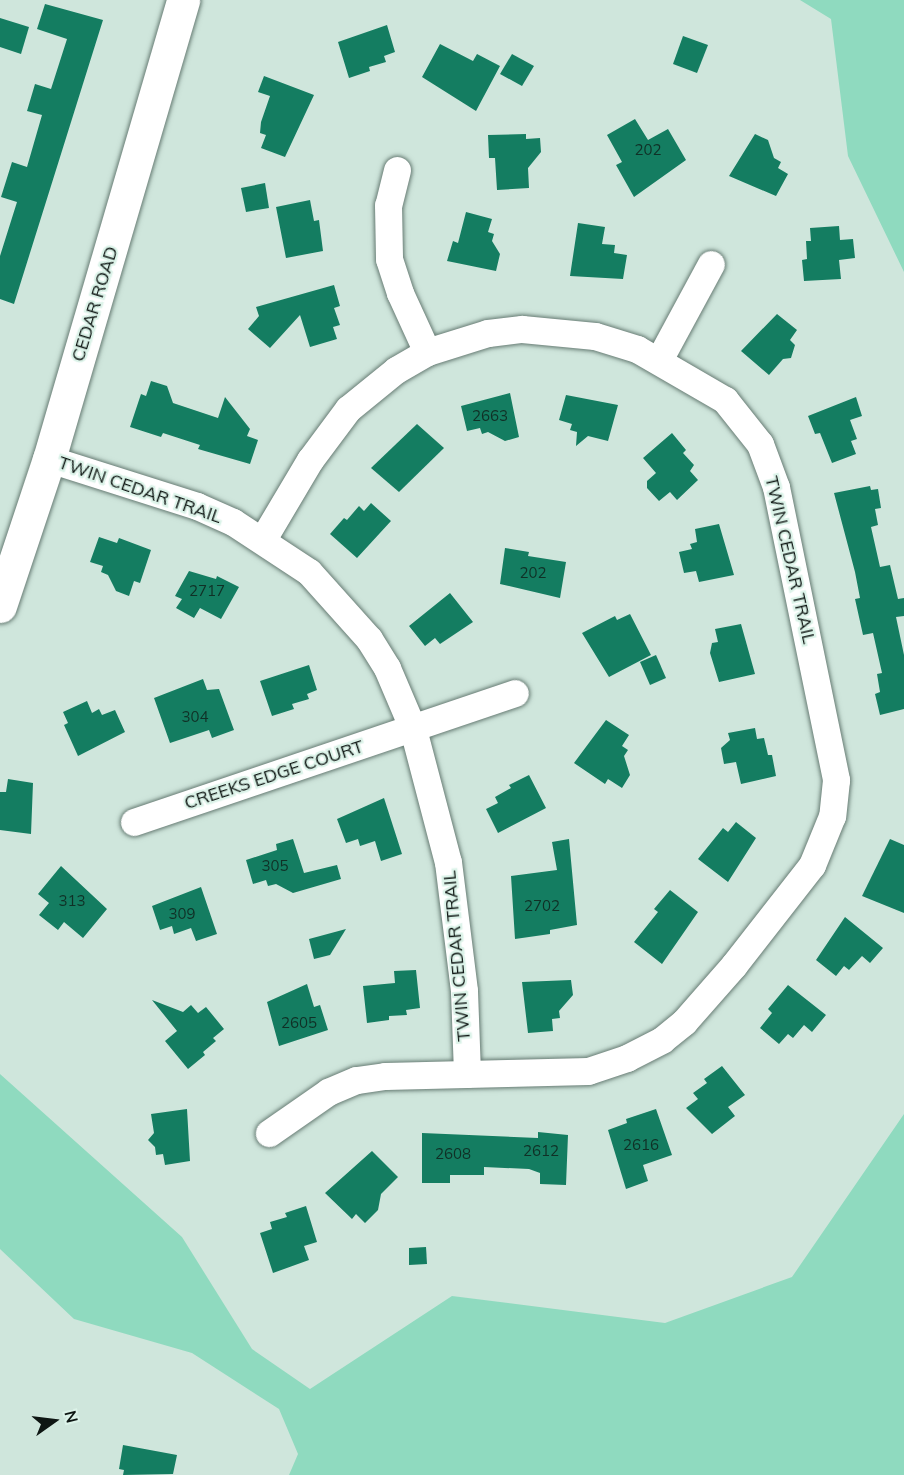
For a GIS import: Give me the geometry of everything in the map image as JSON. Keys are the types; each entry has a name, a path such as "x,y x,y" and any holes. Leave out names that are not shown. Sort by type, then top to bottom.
{"street":[{"name":"CEDAR ROAD","path":"0,606 49,459 183,0"},
{"path":"397,170 388,205 389,259 406,309 427,352"},
{"path":"659,360 711,264"},
{"name":"TWIN CEDAR TRAIL","path":"263,539 310,460 342,416 396,370 427,352 488,333 522,329 595,336 659,360 725,400 760,444 772,475 836,780 832,816 812,865 734,965 684,1022 662,1040 627,1058 588,1071 385,1076 356,1080 328,1092 269,1132"},
{"name":"TWIN CEDAR TRAIL","path":"49,459 197,506 263,539 309,572 369,639 387,668 413,729 437,812 456,905 467,1074"},
{"name":"CREEKS EDGE COURT","path":"134,822 515,693"}],"green space":[{"path":"800,0 904,0 904,272 848,156 831,19"},
{"path":"0,1074 182,1237 252,1349 310,1389 452,1296 665,1323 792,1277 904,1114 904,1475 289,1475 298,1454 279,1409 192,1353 74,1319 0,1249"}],"building":[{"path":"45,4 103,20 14,304 0,299 0,256 17,202 1,197 12,162 27,167 42,115 27,111 35,84 51,89 67,39 37,29"},
{"path":"0,18 29,27 21,54 0,47"},
{"path":"387,25 395,52 384,56 386,62 369,67 370,71 349,78 338,42"},
{"path":"683,36 708,45 697,73 673,64"},
{"path":"440,44 473,61 477,54 500,66 476,111 422,77"},
{"path":"512,54 534,66 522,86 500,74"},
{"path":"264,76 314,95 285,157 261,148 266,135 260,133 261,122 270,96 258,92"},
{"path":"635,119 648,140 668,129 686,160 634,197 616,165 622,162 607,135"},
{"path":"526,134 526,139 540,138 541,152 528,168 529,188 497,190 495,158 489,158 488,135"},
{"path":"755,134 768,140 774,158 781,162 778,168 788,174 776,196 729,176"},
{"path":"265,183 269,208 246,212 241,188"},
{"path":"310,200 314,221 319,220 323,251 286,258 276,207"},
{"path":"466,212 492,219 488,232 494,234 492,241 500,254 496,271 447,261 453,241 458,243"},
{"path":"578,223 605,227 602,244 615,245 614,253 627,255 623,279 570,276"},
{"path":"839,226 840,240 853,239 855,258 839,260 841,279 804,281 802,260 807,259 806,241 811,241 810,228"},
{"path":"334,285 340,306 334,308 340,325 333,327 337,339 310,347 300,315 270,348 248,329 259,316 256,307"},
{"path":"777,314 797,330 790,340 795,345 791,358 783,359 769,375 741,351"},
{"path":"151,381 167,386 173,403 218,418 225,397 250,429 247,436 258,440 250,464 198,449 200,445 163,433 161,437 130,427 141,394 146,396"},
{"path":"510,393 519,437 505,441 488,432 482,434 480,428 467,431 461,406"},
{"path":"566,395 618,405 608,441 588,436 576,446 577,432 570,430 572,424 559,420"},
{"path":"856,397 862,416 850,420 857,439 851,441 856,454 832,463 820,433 815,434 808,416"},
{"path":"417,424 444,448 399,492 371,468"},
{"path":"672,433 686,450 683,453 694,465 690,471 698,480 677,500 670,492 659,501 647,488 647,481 656,473 643,458"},
{"path":"870,486 871,490 878,489 881,508 875,509 878,525 871,527 880,567 890,565 898,599 904,598 904,616 896,617 904,655 904,709 880,715 875,694 880,692 877,674 882,673 873,633 863,635 855,599 860,598 855,572 834,493"},
{"path":"371,503 391,521 357,558 330,534 359,506 364,511"},
{"path":"719,524 734,575 699,582 696,571 684,573 679,552 692,549 690,544 697,542 695,529"},
{"path":"99,537 117,543 119,538 151,550 140,583 134,581 129,596 116,591 108,575 101,572 103,566 90,562"},
{"path":"505,548 529,552 528,556 566,562 560,598 500,584"},
{"path":"189,571 216,579 217,576 239,587 221,619 200,608 194,618 176,608 182,599 175,596"},
{"path":"450,593 473,622 440,644 435,638 425,646 409,626"},
{"path":"630,614 651,655 609,677 582,633 615,616 617,620"},
{"path":"741,624 755,674 719,682 710,653 712,643 718,642 715,629"},
{"path":"656,655 666,678 650,685 640,662"},
{"path":"309,665 317,690 307,694 309,699 292,704 294,709 272,716 260,681"},
{"path":"203,679 207,690 219,689 234,730 212,738 209,730 170,743 154,698"},
{"path":"87,701 92,713 99,709 102,715 115,710 125,732 78,756 64,725 68,723 63,712"},
{"path":"606,720 629,735 622,746 628,750 624,756 630,775 622,788 608,779 605,784 574,763"},
{"path":"755,728 757,739 764,738 768,755 772,755 776,776 741,784 736,762 724,764 721,748 730,740 728,733"},
{"path":"529,775 546,808 498,833 486,809 498,803 495,797 511,788 509,785"},
{"path":"8,779 33,783 31,834 0,830 0,792 6,792"},
{"path":"384,798 402,854 381,861 375,841 360,846 358,839 346,843 337,819"},
{"path":"736,822 756,838 728,882 698,859 723,828 728,832"},
{"path":"293,839 304,873 337,865 341,879 293,893 276,884 268,886 266,880 253,884 246,860 277,850 276,844"},
{"path":"569,839 577,925 550,930 550,934 515,939 511,876 557,870 552,842"},
{"path":"890,839 904,845 904,913 862,896"},
{"path":"61,866 107,909 83,938 64,922 58,930 39,915 49,903 38,894"},
{"path":"201,887 217,934 196,941 191,928 174,934 172,926 160,930 152,906"},
{"path":"670,890 698,912 662,964 634,942 658,912 654,909"},
{"path":"845,917 883,948 870,963 862,956 849,970 844,966 836,976 816,960"},
{"path":"346,929 330,955 314,959 309,939"},
{"path":"416,970 420,1008 406,1010 407,1015 389,1016 389,1020 367,1023 363,986 395,983 394,971"},
{"path":"571,980 573,995 559,1011 560,1018 552,1019 553,1031 528,1033 522,982"},
{"path":"307,984 314,1007 320,1005 328,1030 279,1046 267,1002"},
{"path":"788,985 826,1015 812,1032 804,1025 793,1038 788,1034 779,1044 760,1028 772,1013 768,1009"},
{"path":"152,1000 183,1012 191,1005 198,1013 206,1007 224,1029 213,1038 216,1041 203,1052 205,1055 188,1069 165,1041 177,1031"},
{"path":"722,1066 745,1095 728,1107 735,1116 712,1134 686,1108 698,1099 693,1093 707,1083 704,1079"},
{"path":"187,1109 190,1161 165,1165 163,1154 156,1155 155,1147 148,1140 154,1133 151,1114"},
{"path":"656,1109 672,1155 643,1165 648,1181 626,1189 608,1130 627,1123 626,1119"},
{"path":"538,1132 568,1135 566,1185 540,1184 540,1173 529,1169 484,1167 484,1175 450,1175 450,1183 422,1183 422,1133 538,1138"},
{"path":"372,1151 398,1177 381,1194 378,1210 365,1223 356,1214 352,1219 325,1193"},
{"path":"306,1206 317,1242 304,1246 309,1260 273,1273 260,1233 272,1229 270,1222 287,1217 285,1213"},
{"path":"426,1247 427,1264 409,1265 409,1248"},
{"path":"123,1445 177,1455 173,1474 123,1475 124,1470 119,1469"}]}
